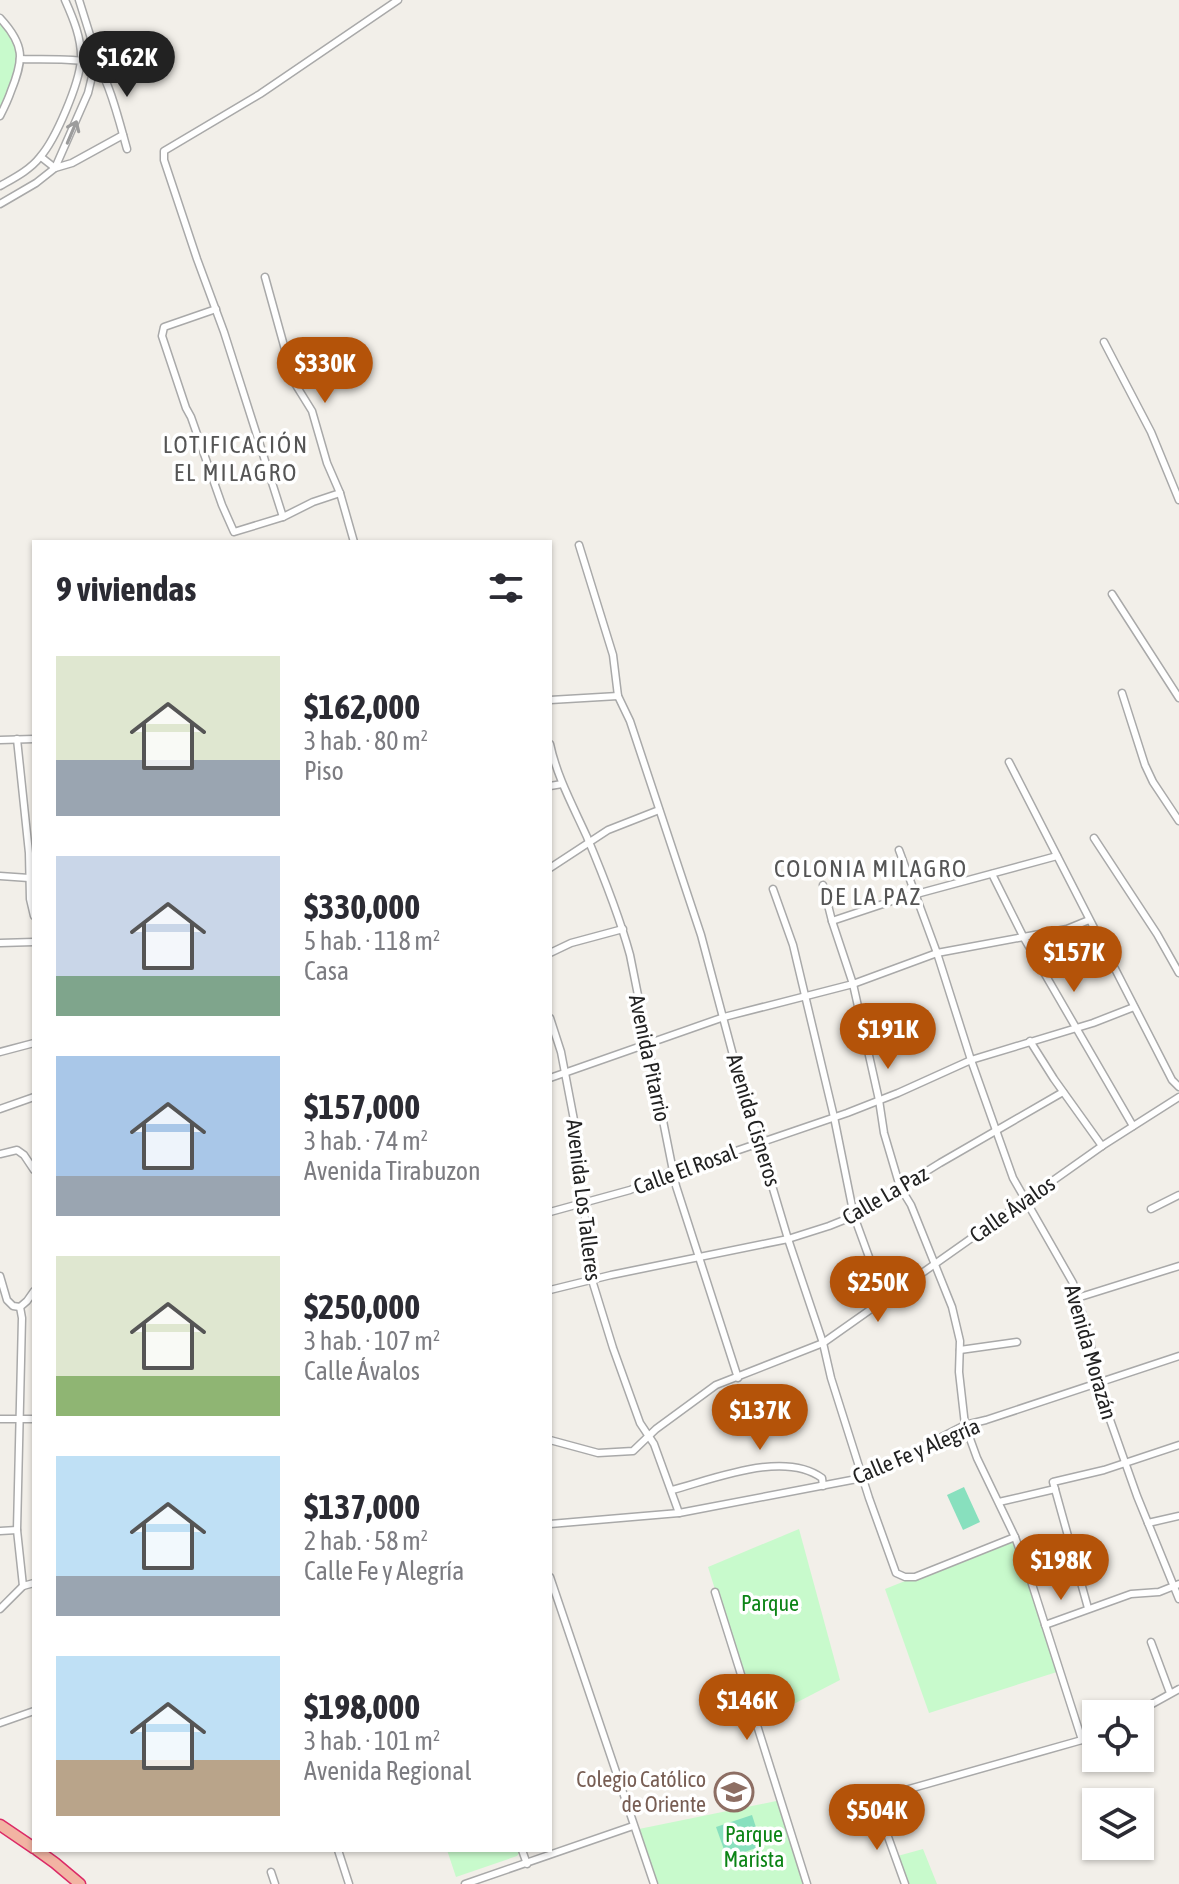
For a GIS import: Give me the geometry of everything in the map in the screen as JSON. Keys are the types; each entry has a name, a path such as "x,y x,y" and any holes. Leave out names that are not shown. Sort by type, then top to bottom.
{"highway":[{"path":"0,1825 32,1847"},
{"path":"39,1852 80,1884"}],"street":[{"path":"0,186 23,173 41,157 69,101 81,60 79,38 65,0"},
{"path":"55,168 88,93 95,64 95,51 79,0"},
{"path":"283,517 247,400 164,160 164,151 260,94 398,0"},
{"path":"0,18 13,34 20,59 20,68 0,116"},
{"path":"20,59 81,60 95,64 104,75 127,149"},
{"path":"0,204 55,168 72,163 123,135"},
{"path":"41,157 55,168"},
{"path":"265,277 294,382 312,411 353,540"},
{"path":"216,309 164,327 162,336 234,532 283,517 340,493"},
{"path":"1104,342 1151,432 1179,500"},
{"name":"Avenida Cisneros","path":"579,545 613,655 618,696 630,721 701,935 788,1239 823,1343 862,1478 896,1573 915,1577 1015,1537"},
{"path":"1112,594 1179,698"},
{"path":"1122,693 1145,765 1179,821"},
{"path":"552,700 618,696"},
{"path":"17,739 32,908"},
{"path":"0,740 32,739"},
{"name":"Avenida Pitarrio","path":"552,751 562,784 623,929 676,1186 738,1378"},
{"path":"1009,762 1172,1080 1179,1087"},
{"path":"552,786 562,784"},
{"path":"552,867 608,830 659,810"},
{"path":"1094,838 1179,973"},
{"name":"Avenida Morazán","path":"899,850 1013,1178 1073,1283 1091,1343 1092,1369 1097,1384 1179,1599"},
{"path":"832,921 1057,856"},
{"path":"992,874 1024,938 1133,1126"},
{"path":"0,876 29,878"},
{"path":"823,885 853,984 884,1133 900,1187 911,1205 952,1307 960,1341 959,1372 965,1425 977,1458 1015,1537 1082,1740 895,1793 882,1801 878,1809 905,1884"},
{"path":"773,889 793,945 854,1216 885,1301"},
{"path":"552,1077 724,1017 853,984 937,953 1067,929 1089,920"},
{"path":"552,952 571,943 623,929"},
{"path":"0,943 32,942"},
{"name":"Calle El Rosal","path":"552,1212 630,1190 673,1170 879,1100 971,1060 1093,1023 1134,1007"},
{"name":"Avenida Los Talleres","path":"552,1024 561,1052 574,1120 592,1280 640,1423 654,1444 679,1513"},
{"path":"1030,1041 1102,1146"},
{"path":"0,1052 32,1044"},
{"name":"Calle La Paz","path":"552,1290 788,1239 854,1216 1063,1092"},
{"name":"Calle Ávalos","path":"552,1441 598,1453 633,1451 716,1385 823,1343 1102,1146 1179,1097"},
{"path":"0,1109 32,1098"},
{"path":"0,1154 17,1150 32,1167"},
{"path":"1151,1209 1179,1195"},
{"path":"1077,1298 1179,1266"},
{"path":"0,1276 7,1300 13,1306 20,1307"},
{"path":"20,1307 32,1293"},
{"path":"20,1307 17,1530 23,1586"},
{"path":"960,1350 1017,1342"},
{"name":"Calle Fe y Alegría","path":"552,1524 679,1513 862,1478 965,1425 1179,1356"},
{"path":"0,1419 32,1419"},
{"path":"999,1502 1179,1445"},
{"path":"672,1490 740,1471 780,1465 812,1470 822,1478 823,1486"},
{"path":"1054,1486 1088,1608"},
{"path":"1148,1523 1179,1516"},
{"path":"0,1531 17,1530"},
{"path":"552,1583 654,1884"},
{"path":"0,1609 23,1586 32,1584"},
{"path":"1045,1625 1131,1594 1159,1592 1176,1585"},
{"path":"715,1592 807,1884"},
{"path":"1151,1642 1170,1693"},
{"path":"1154,1702 1179,1689"},
{"path":"0,1723 32,1712"},
{"path":"465,1884 633,1826"},
{"path":"339,1852 349,1884"},
{"path":"523,1852 527,1864"},
{"path":"271,1872 275,1884"}],"green space":[{"path":"0,21 9,28 20,59 0,115"},
{"path":"964,1487 980,1522 963,1530 947,1495"},
{"name":"Parque","path":"799,1529 840,1680 757,1723 708,1567"},
{"path":"1015,1537 1060,1671 929,1713 885,1589"},
{"name":"Parque Marista","path":"781,1800 806,1884 653,1884 634,1830"},
{"path":"752,1815 762,1846 727,1858 716,1827"},
{"path":"923,1849 937,1884 905,1884 894,1857"},
{"path":"448,1852 519,1852 517,1856 456,1877"}],"place":[{"name":"Colegio Católico de Oriente","path":"734,1792"}],"district":[{"name":"LOTIFICACIÓN EL MILAGRO","path":"236,458"},
{"name":"COLONIA MILAGRO DE LA PAZ","path":"871,882"}]}
